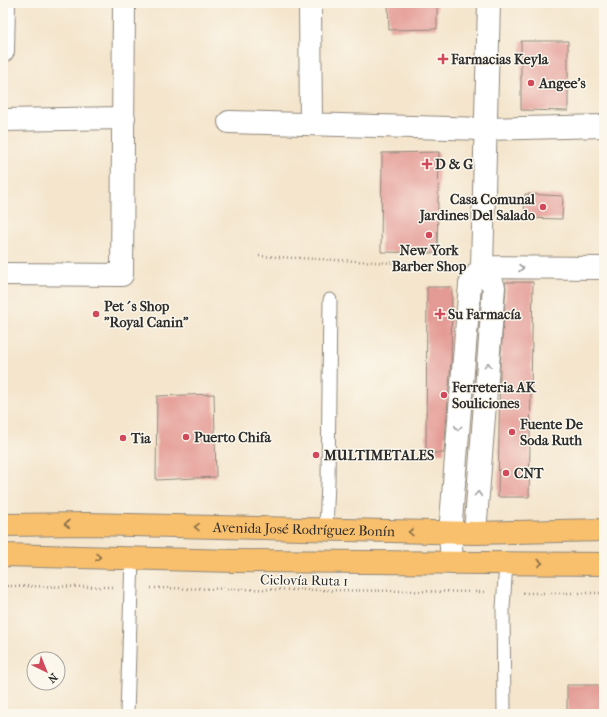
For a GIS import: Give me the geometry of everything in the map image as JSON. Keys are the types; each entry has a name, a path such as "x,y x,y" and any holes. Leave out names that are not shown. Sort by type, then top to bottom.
{"main road":[{"name":"Avenida José Rodríguez Bonín","path":"3,525 88,524 326,530 451,549 506,563 604,564"},
{"name":"Avenida José Rodríguez Bonín","path":"3,555 260,561 451,549 475,533 604,530"}],"street":[{"path":"3,51 4,3"},
{"path":"3,274 122,275 124,3"},
{"path":"310,3 311,123"},
{"path":"475,533 494,287 482,267 489,3"},
{"path":"3,120 124,118"},
{"path":"229,122 311,123 486,129 604,126"},
{"path":"482,267 604,268"},
{"path":"451,549 470,284 482,267"}],"lane":[{"path":"326,530 328,487 330,300"},
{"path":"127,714 132,558"},
{"path":"504,714 506,563"}],"path":[{"path":"259,256 482,267"},
{"name":"Ciclovía Ruta 1","path":"3,586 604,593"}],"building":[{"path":"388,3 437,3 437,29 389,30"},
{"path":"521,41 568,41 568,111 521,110"},
{"path":"439,152 437,253 381,252 382,153"},
{"name":"Casa Comunal Jardines Del Salado","path":"525,194 563,196 562,219 524,218"},
{"path":"505,282 533,282 529,497 498,497 500,366 506,288"},
{"path":"427,287 452,287 451,360 444,453 426,453"},
{"name":"Puerto Chifa","path":"214,394 216,477 156,480 157,396"},
{"path":"567,685 604,685 604,714 567,714"}],"place":[{"name":"Farmacias Keyla","path":"443,59"},
{"name":"Angee's","path":"531,83"},
{"name":"D & G","path":"427,164"},
{"name":"Casa Comunal Jardines Del Salado","path":"543,207"},
{"name":"New York Barber Shop","path":"429,235"},
{"name":"Pet´s Shop \"Royal Canin\"","path":"96,314"},
{"name":"Su Farmacía","path":"440,314"},
{"name":"Ferreteria AK Souliciones","path":"444,395"},
{"name":"Fuente De Soda Ruth","path":"512,432"},
{"name":"Puerto Chifa","path":"186,437"},
{"name":"Tia","path":"123,438"},
{"name":"MULTIMETALES","path":"316,455"},
{"name":"CNT","path":"506,473"}]}
